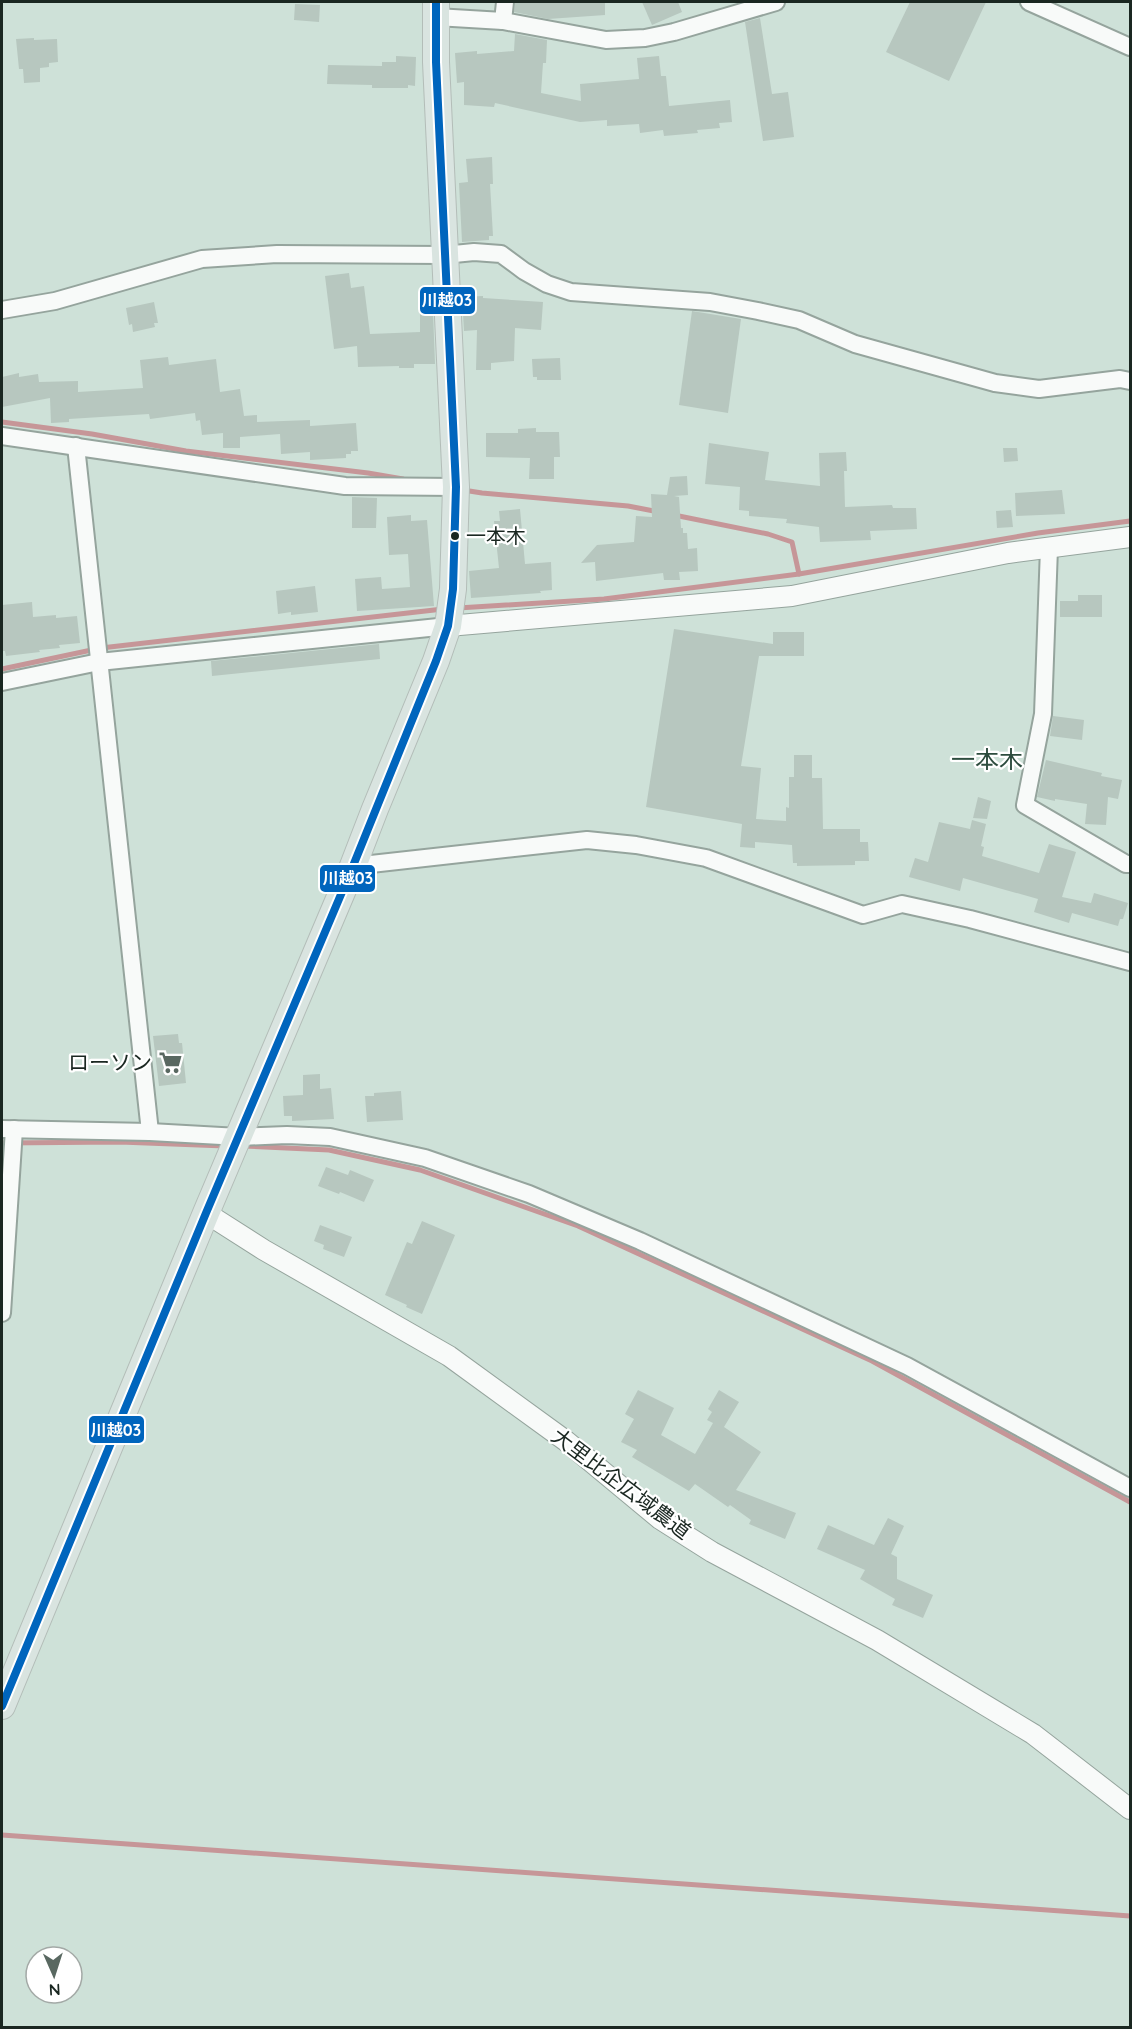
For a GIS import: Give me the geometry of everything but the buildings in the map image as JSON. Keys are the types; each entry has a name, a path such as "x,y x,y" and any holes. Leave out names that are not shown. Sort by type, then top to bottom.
{"main road":[{"path":"2,1706 206,1213 353,866 448,626 453,589 456,487 444,255 436,9"}],"street":[{"path":"503,21 505,2"},
{"path":"436,9 606,40 645,38 675,32 776,2"},
{"path":"1029,2 1131,47"},
{"path":"2,310 55,301 202,259 277,254 444,255 474,252 501,254 547,284 571,292 710,302 799,320 855,344 995,383 1039,389 1120,379 1131,381"},
{"path":"2,436 248,474 345,486 456,487"},
{"path":"76,446 150,1132"},
{"path":"2,682 99,662 448,626 792,596 1008,554 1131,537"},
{"path":"1049,548 1043,714 1025,805 1126,864 1131,864"},
{"path":"353,866 588,840 636,845 706,858 863,915 902,904 970,919 1131,962"},
{"path":"2,1314 8,1129 150,1132 238,1137 330,1137 425,1158 529,1194 640,1241 906,1366 1131,1488"},
{"name":"大里比企広域農道","path":"206,1213 273,1255 449,1356 566,1441 660,1519 712,1552 877,1640 1033,1734 1131,1809"}],"waterway":[{"path":"2,422 92,434 186,451 403,479"},
{"path":"463,490 628,506 659,512"},
{"path":"674,515 768,534 792,542 799,574"},
{"path":"458,608 604,599 799,574 1038,533 1130,521"},
{"path":"2,669 101,648 443,609"},
{"path":"2,1143 120,1142 225,1146"},
{"path":"244,1146 329,1150 420,1170 578,1226 872,1361 1130,1502"},
{"path":"2,1835 1130,1916"}],"transit line":[{"name":"川越03","path":"2,1706 206,1213 353,866 448,626 453,589 456,487 436,62 436,2"}],"place":[{"name":"一本木","path":"455,536"},
{"name":"ローソン","path":"170,1063"}],"district":[{"name":"一本木","path":"987,760"}]}
